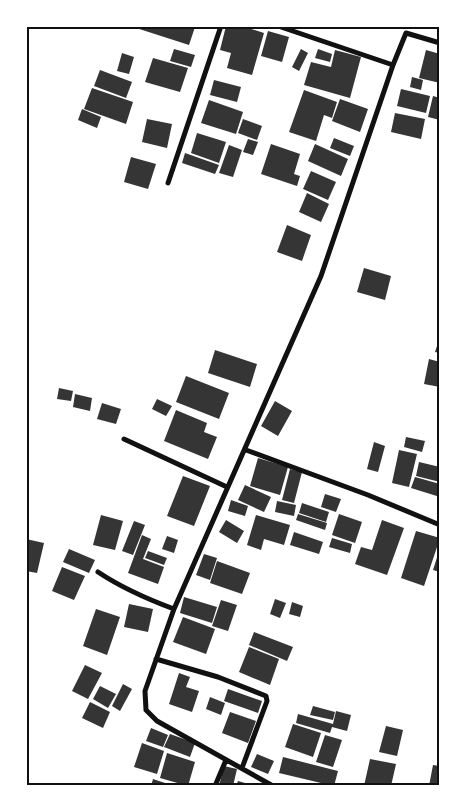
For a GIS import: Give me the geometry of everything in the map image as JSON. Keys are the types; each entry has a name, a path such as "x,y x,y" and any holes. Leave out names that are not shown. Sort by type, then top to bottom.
{"street":[{"path":"168,183 221,26"},
{"path":"278,26 393,65"},
{"path":"273,786 151,717 146,710 145,691 174,609 227,487 246,450 321,276 408,26"},
{"path":"406,33 440,43"},
{"path":"124,438 227,487"},
{"path":"246,450 368,495 440,526"},
{"path":"98,572 114,583 138,595 174,609"},
{"path":"156,659 218,677 266,696 267,701 242,768"},
{"path":"215,786 226,760"}],"building":[{"path":"130,26 192,26 195,27 189,45"},
{"path":"226,26 242,26 264,33 252,75 227,68 231,53 220,50"},
{"path":"268,31 289,37 282,62 261,56"},
{"path":"174,49 195,55 191,67 170,61"},
{"path":"301,49 308,53 299,71 292,67"},
{"path":"318,49 332,54 330,62 315,58"},
{"path":"335,50 361,57 350,98 304,85 311,62 331,67"},
{"path":"426,50 440,54 440,83 419,78"},
{"path":"122,53 134,57 129,74 117,71"},
{"path":"153,58 188,68 180,92 145,82"},
{"path":"100,70 132,82 126,98 94,86"},
{"path":"412,77 423,80 421,90 410,87"},
{"path":"214,80 241,87 237,102 210,95"},
{"path":"92,88 133,102 126,124 84,109"},
{"path":"401,89 430,96 426,113 397,106"},
{"path":"304,90 337,102 332,118 324,115 316,141 289,132"},
{"path":"433,96 440,98 440,120 428,117"},
{"path":"340,99 368,109 360,132 332,121"},
{"path":"209,100 243,112 236,134 201,123"},
{"path":"82,109 101,117 97,128 78,120"},
{"path":"395,113 425,119 421,139 391,132"},
{"path":"147,119 172,124 167,148 142,142"},
{"path":"243,119 262,126 257,140 238,133"},
{"path":"197,133 226,142 219,163 191,153"},
{"path":"334,138 354,146 350,156 330,148"},
{"path":"248,139 258,142 253,155 243,152"},
{"path":"271,144 300,154 294,174 300,176 297,186 261,174"},
{"path":"315,144 348,159 341,176 308,161"},
{"path":"229,145 242,150 233,177 219,173"},
{"path":"185,153 219,165 215,174 182,163"},
{"path":"131,157 156,164 148,189 124,182"},
{"path":"311,171 336,182 328,200 303,189"},
{"path":"307,193 329,204 321,222 299,212"},
{"path":"287,225 311,235 302,261 277,252"},
{"path":"364,268 391,276 385,300 357,292"},
{"path":"440,337 440,353 435,352"},
{"path":"215,350 257,364 250,387 208,373"},
{"path":"429,359 440,362 440,387 424,384"},
{"path":"186,376 229,393 219,419 176,402"},
{"path":"59,388 73,391 71,401 57,399"},
{"path":"75,394 92,398 90,411 73,407"},
{"path":"157,399 172,406 166,416 152,409"},
{"path":"275,401 292,411 278,436 261,426"},
{"path":"102,403 121,409 116,424 97,419"},
{"path":"176,410 207,423 204,432 217,437 208,459 164,441"},
{"path":"406,437 425,441 422,452 404,447"},
{"path":"374,442 385,446 378,472 367,469"},
{"path":"399,450 417,454 409,487 392,483"},
{"path":"258,458 288,467 280,495 250,486"},
{"path":"419,462 440,467 440,482 416,476"},
{"path":"290,469 302,472 294,503 282,500"},
{"path":"183,476 210,486 194,526 167,516"},
{"path":"415,477 440,484 440,497 411,488"},
{"path":"245,485 271,497 264,512 238,500"},
{"path":"325,494 341,499 336,512 321,507"},
{"path":"231,500 248,506 245,516 228,511"},
{"path":"277,501 296,505 294,516 275,512"},
{"path":"302,503 329,512 326,522 299,513"},
{"path":"298,514 327,523 325,530 296,520"},
{"path":"339,514 362,522 355,543 332,535"},
{"path":"101,515 123,521 115,550 93,545"},
{"path":"256,515 290,525 284,545 264,539 261,550 247,545"},
{"path":"226,520 244,531 237,543 219,532"},
{"path":"382,520 404,528 387,575 355,564 361,547 372,550"},
{"path":"134,521 145,525 133,555 122,551"},
{"path":"416,531 440,538 424,586 401,578"},
{"path":"294,532 323,542 319,554 290,545"},
{"path":"142,535 151,539 143,559 164,567 158,584 128,573"},
{"path":"167,536 178,540 174,553 162,549"},
{"path":"332,538 352,544 350,553 329,547"},
{"path":"26,539 44,543 37,573 26,571"},
{"path":"440,548 440,572 433,570"},
{"path":"69,549 95,560 89,573 63,562"},
{"path":"148,551 167,558 164,565 145,558"},
{"path":"204,554 217,558 210,580 196,575"},
{"path":"217,561 250,573 242,594 210,583"},
{"path":"62,567 85,576 74,600 52,591"},
{"path":"184,597 217,607 212,623 180,613"},
{"path":"275,599 286,603 280,618 270,614"},
{"path":"221,600 237,605 228,631 212,626"},
{"path":"292,602 303,606 300,617 289,614"},
{"path":"129,604 153,609 148,632 124,627"},
{"path":"96,609 120,617 107,655 83,646"},
{"path":"183,617 215,629 206,654 173,642"},
{"path":"254,632 293,647 287,661 249,645"},
{"path":"249,647 279,659 270,685 239,672"},
{"path":"85,665 102,673 88,699 72,691"},
{"path":"179,673 190,677 186,687 199,691 192,712 169,704"},
{"path":"123,684 132,689 120,711 112,706"},
{"path":"100,686 116,694 108,708 93,699"},
{"path":"228,689 262,701 258,713 224,701"},
{"path":"210,697 225,703 221,715 206,709"},
{"path":"90,702 110,712 103,728 82,718"},
{"path":"313,706 335,712 333,720 310,715"},
{"path":"336,711 351,715 347,731 332,727 330,733 296,723 298,714 333,724"},
{"path":"230,712 256,721 248,743 222,733"},
{"path":"293,724 321,733 313,757 285,747"},
{"path":"386,726 403,730 397,756 379,752"},
{"path":"151,728 168,735 163,747 146,741"},
{"path":"170,734 195,743 190,757 164,747"},
{"path":"325,735 342,740 333,767 316,762"},
{"path":"142,743 164,751 157,774 134,767"},
{"path":"167,753 195,762 188,786 160,778"},
{"path":"257,754 274,761 268,774 251,767"},
{"path":"283,757 338,771 334,786 320,786 321,783 279,773"},
{"path":"370,759 396,764 391,786 364,786"},
{"path":"433,765 440,766 440,786 429,786"},
{"path":"224,766 237,769 233,786 219,786"},
{"path":"153,779 171,785 171,786 151,786"},
{"path":"238,781 252,785 252,786 236,786"}]}
